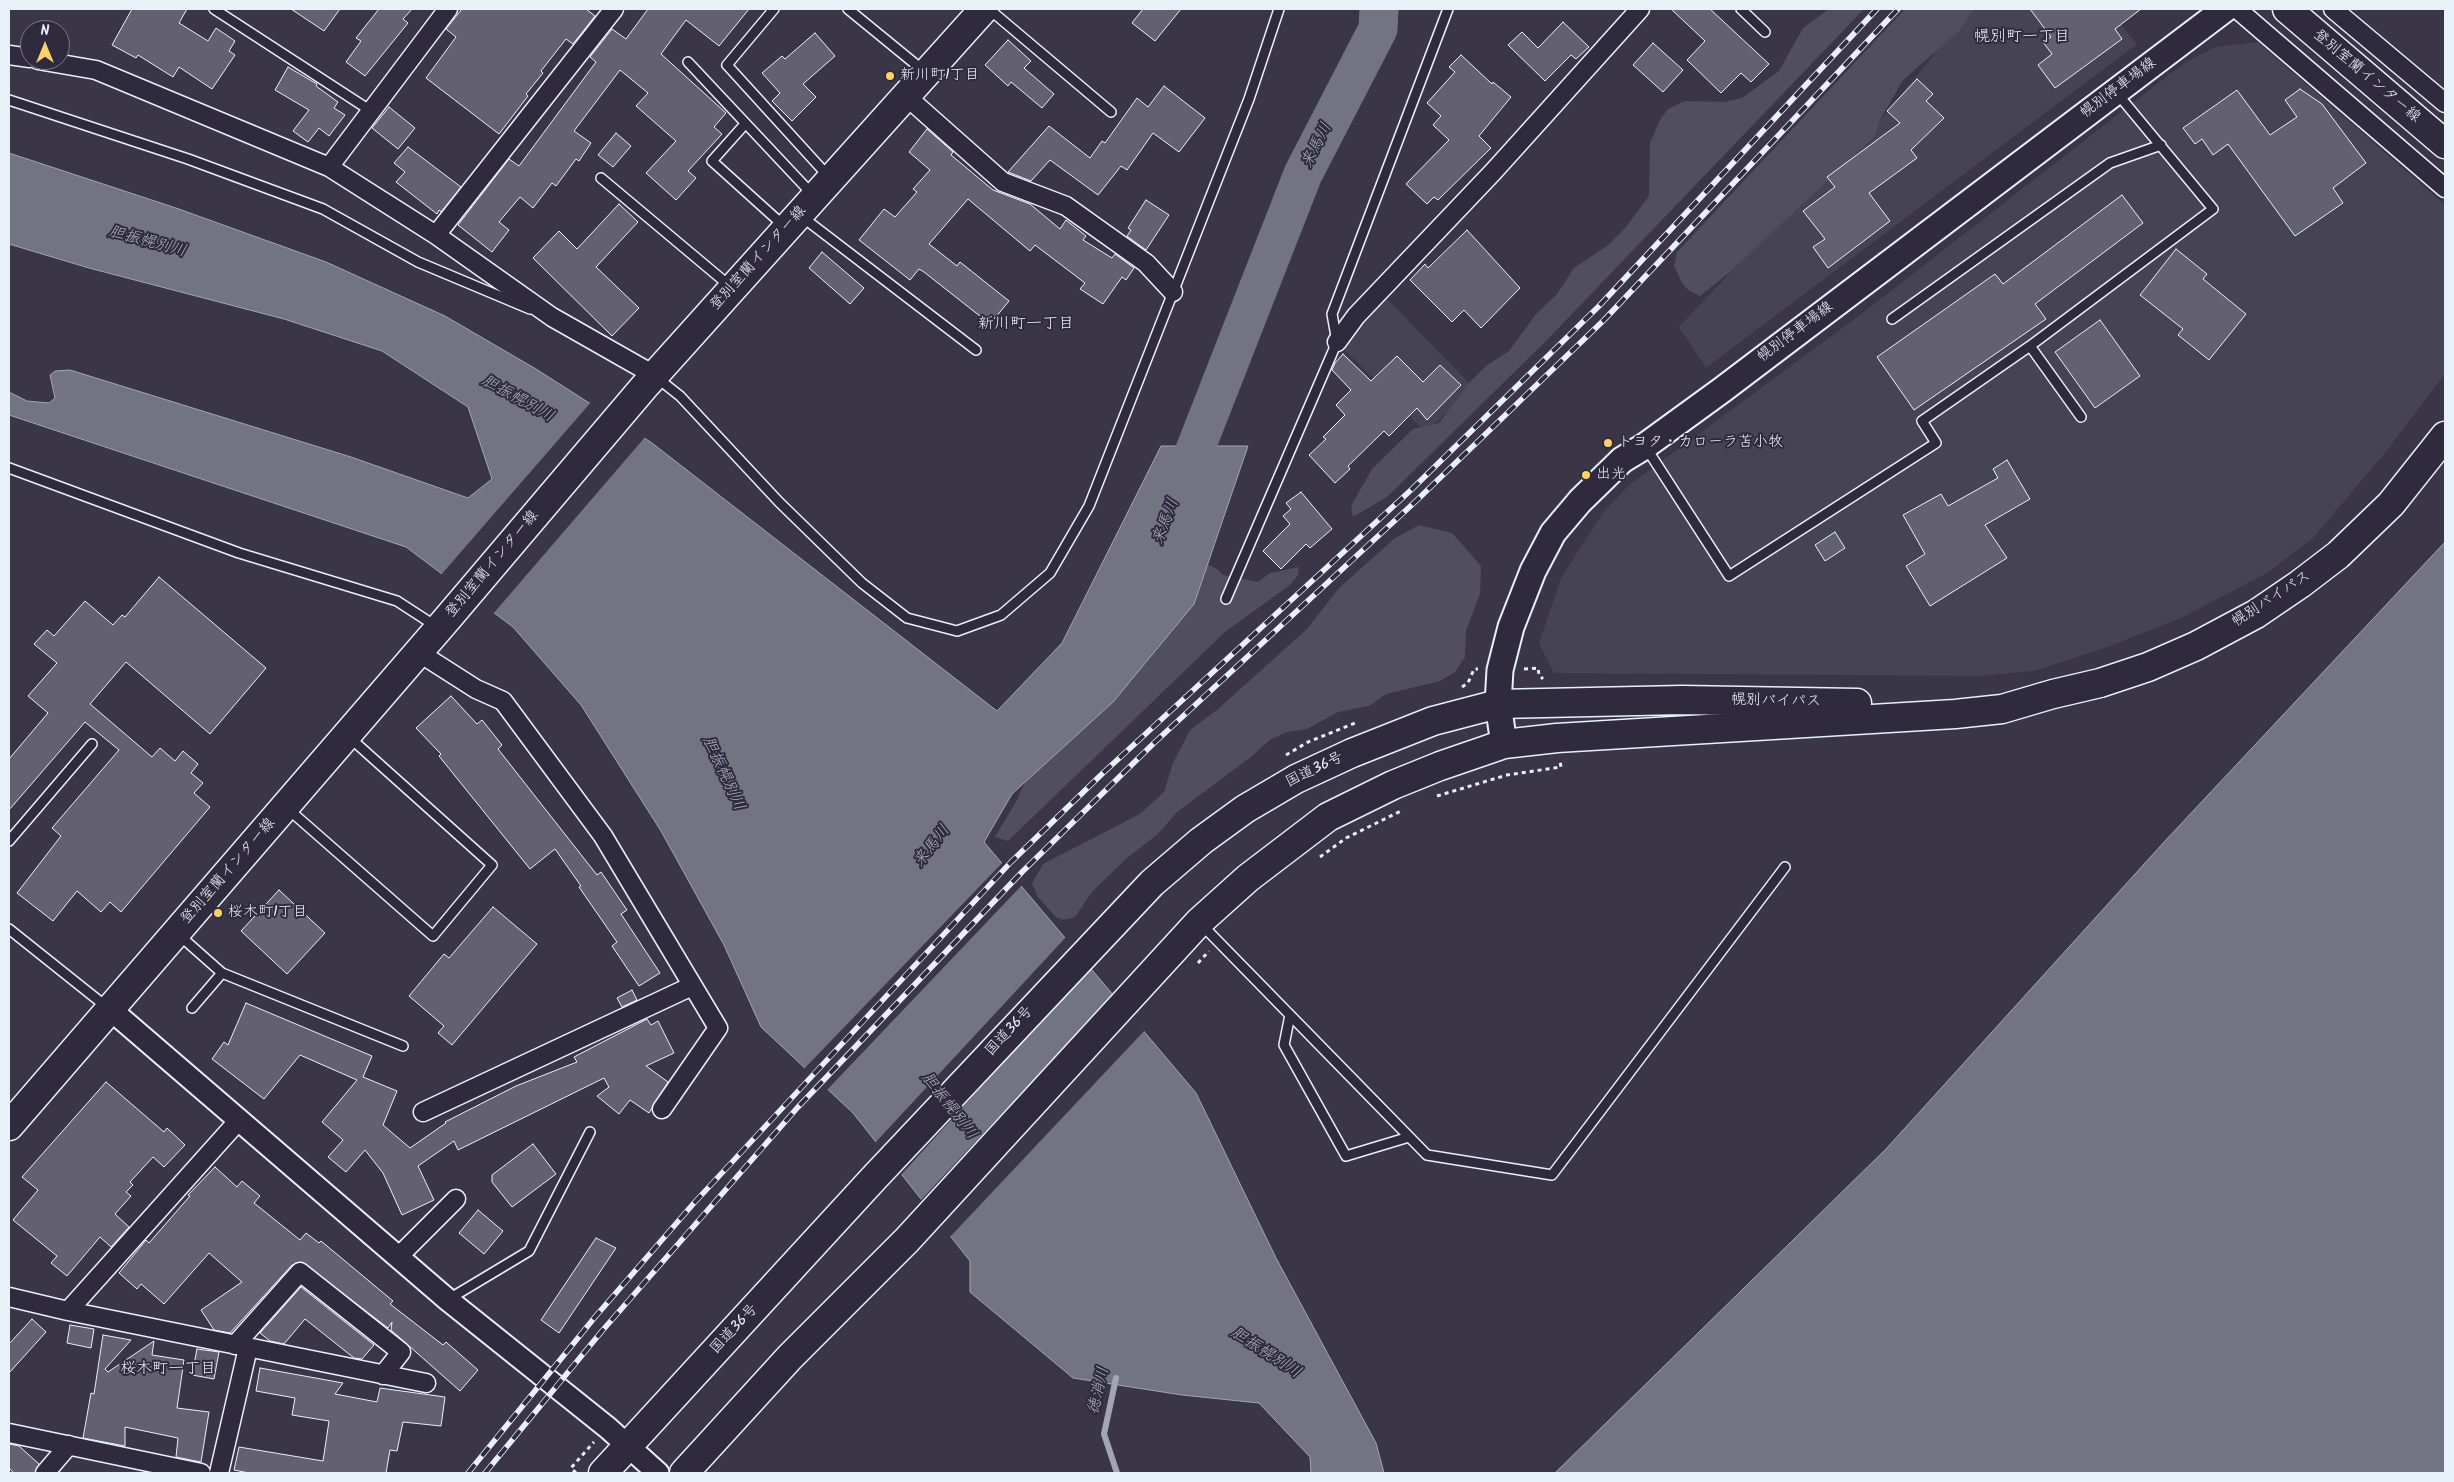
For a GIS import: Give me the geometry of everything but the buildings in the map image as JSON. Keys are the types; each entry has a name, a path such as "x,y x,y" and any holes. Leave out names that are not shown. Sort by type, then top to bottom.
{"main road":[{"name":"登別室蘭インター線","path":"9,1126 443,624 649,381 984,9"},
{"name":"幌別停車場線","path":"1504,744 1498,704 1500,670 1511,627 1533,571 1553,533 1580,501 1622,460 1645,446 2225,9"},
{"name":"登別室蘭インター線","path":"2287,9 2445,144"},
{"name":"幌別バイパス","path":"1504,744 1557,738 1956,714 2002,709 2100,683 2148,667 2196,646 2256,614 2300,584 2338,555 2391,504 2445,436"},
{"name":"幌別バイパス","path":"1498,704 1682,700 1841,703 1948,700 2053,694"},
{"name":"国道36号","path":"603,1473 874,1178 1152,883 1201,841 1245,809 1296,778 1352,753 1433,721 1498,704"},
{"path":"684,1473 790,1357 907,1240 1199,922 1248,878 1328,817 1393,785 1504,744"}],"street":[{"path":"328,167 448,9"},
{"path":"436,235 614,9"},
{"path":"1337,342 1356,316 1493,172 1640,9"},
{"path":"2237,9 2445,188"},
{"path":"2333,9 2445,104"},
{"path":"70,66 96,70 328,167 436,235 552,317 649,381"},
{"path":"906,96 1002,182 1066,206 1146,263 1173,292"},
{"path":"418,652 476,689 503,701 602,836 718,1028 662,1109"},
{"path":"423,1112 692,986"},
{"path":"110,1009 448,1300 628,1446 658,1473"},
{"path":"68,1311 240,1119"},
{"path":"399,1256 456,1199"},
{"path":"219,1473 241,1347 300,1272 401,1352 384,1375"},
{"path":"9,1298 241,1347 426,1383"},
{"path":"9,1433 201,1473"},
{"path":"45,1473 69,1445"}],"lane":[{"path":"214,9 371,112"},
{"path":"774,9 727,65 808,205"},
{"path":"848,9 926,73"},
{"path":"989,9 1111,112"},
{"path":"649,381 680,396 779,502 862,583 907,618 957,632 1001,615 1050,573 1089,506 1249,99 1279,9"},
{"path":"1226,600 1337,342 1332,314 1448,9"},
{"path":"1741,9 1765,32"},
{"path":"688,62 745,124 808,205 976,350"},
{"path":"1645,446 1729,576 1936,443 1922,422 2030,346 2213,209 2116,91"},
{"path":"9,100 188,159 324,209 418,262 491,294 552,317"},
{"path":"745,124 712,162 808,205"},
{"path":"1892,319 2110,163 2161,145"},
{"path":"601,178 733,288"},
{"path":"2030,346 2081,417"},
{"path":"9,468 239,553 397,600 443,624"},
{"path":"285,807 433,936 492,865 347,735"},
{"path":"9,841 92,744"},
{"path":"1199,922 1427,1155 1552,1175 1785,867"},
{"path":"9,929 110,1009"},
{"path":"176,933 222,973 404,1046"},
{"path":"192,1008 222,973"},
{"path":"1290,1016 1284,1045 1346,1156 1409,1137"},
{"path":"448,1300 529,1251 590,1132"}],"shaded area":[{"path":"1829,9 1864,9 1547,340 1387,497 1353,517 1351,506 1372,469 1413,429 1439,423 1470,382 1486,366 1509,351 1536,314 1557,294 1574,268 1607,246 1626,227 1649,196 1650,143 1660,120 1668,109 1685,101 1724,102 1742,98 1779,71 1803,28"},
{"path":"1905,9 1974,9 1958,32 1903,80 1879,122 1875,136 1731,271 1700,296 1689,291 1682,283 1674,266 1677,252"},
{"path":"1971,9 2108,9 2137,44 1706,368 1679,327 1829,167 1879,122"},
{"path":"2258,42 2445,205 2445,374 2383,455 2313,538 2267,573 2181,618 2107,647 2034,671 1979,676 1554,673 1539,643 1561,578 1602,514 1628,486 1856,318 2183,64 2215,47"},
{"path":"1386,298 1474,388 1425,432 1343,348 1348,337"},
{"path":"1419,525 1452,533 1481,566 1480,594 1466,631 1465,657 1455,672 1440,681 1386,694 1369,706 1338,712 1307,729 1287,732 1271,739 1252,756 1177,812 1158,834 1128,857 1092,892 1075,917 1063,920 1056,917 1038,897 1032,884 1043,864 1140,814 1164,792 1173,763 1190,730 1218,709 1307,629 1339,588 1395,538"},
{"path":"1200,560 1223,575 1258,582 1270,573 1299,567 1298,575 1290,585 1225,632 1008,841 995,837 1017,800 1036,758"}],"water":[{"name":"胆振幌別川","path":"9,153 176,208 326,262 445,316 536,369 652,443 997,711 1062,643 1161,446 1248,446 1194,604 1113,702 1012,794 984,842 1196,1093 1276,1258 1376,1443 1384,1473 1311,1473 1310,1457 1259,1403 1182,1395 1073,1378 970,1292 970,1261 853,1113 761,1027 724,945 661,831 581,705 513,627 406,547 9,415 9,392 27,401 49,403 55,398 50,375 55,371 70,370 351,457 468,498 492,479 468,407 382,351 284,319 89,268 9,244"},
{"path":"2445,542 2445,1473 1555,1473 1886,1149 2165,841"}],"pier":[{"path":"592,401 646,436 493,614 440,576"},
{"path":"1004,861 1023,884 826,1091 803,1070"},
{"path":"1067,936 1092,965 900,1176 874,1144"},
{"path":"1115,993 1146,1029 949,1238 920,1201"}],"waterway":[{"name":"来馬川","path":"1177,496 1303,174 1378,29 1379,9"},
{"name":"徳消川","path":"1116,1378 1104,1434 1117,1473"}],"railway":[{"path":"468,1473 595,1317 694,1203 1011,862 1103,773 1411,490 1599,306 1877,9"},
{"path":"485,1473 602,1331 798,1107 1022,872 1154,743 1416,501 1604,320 1898,9"}],"place":[{"name":"新川町1丁目","path":"890,76"},
{"name":"トヨタ・カローラ苫小牧","path":"1608,443"},
{"name":"出光","path":"1586,475"},
{"name":"桜木町1丁目","path":"218,913"}],"district":[{"name":"幌別町一丁目","path":"2022,38"},
{"name":"新川町一丁目","path":"1026,325"},
{"name":"桜木町一丁目","path":"168,1370"}]}
